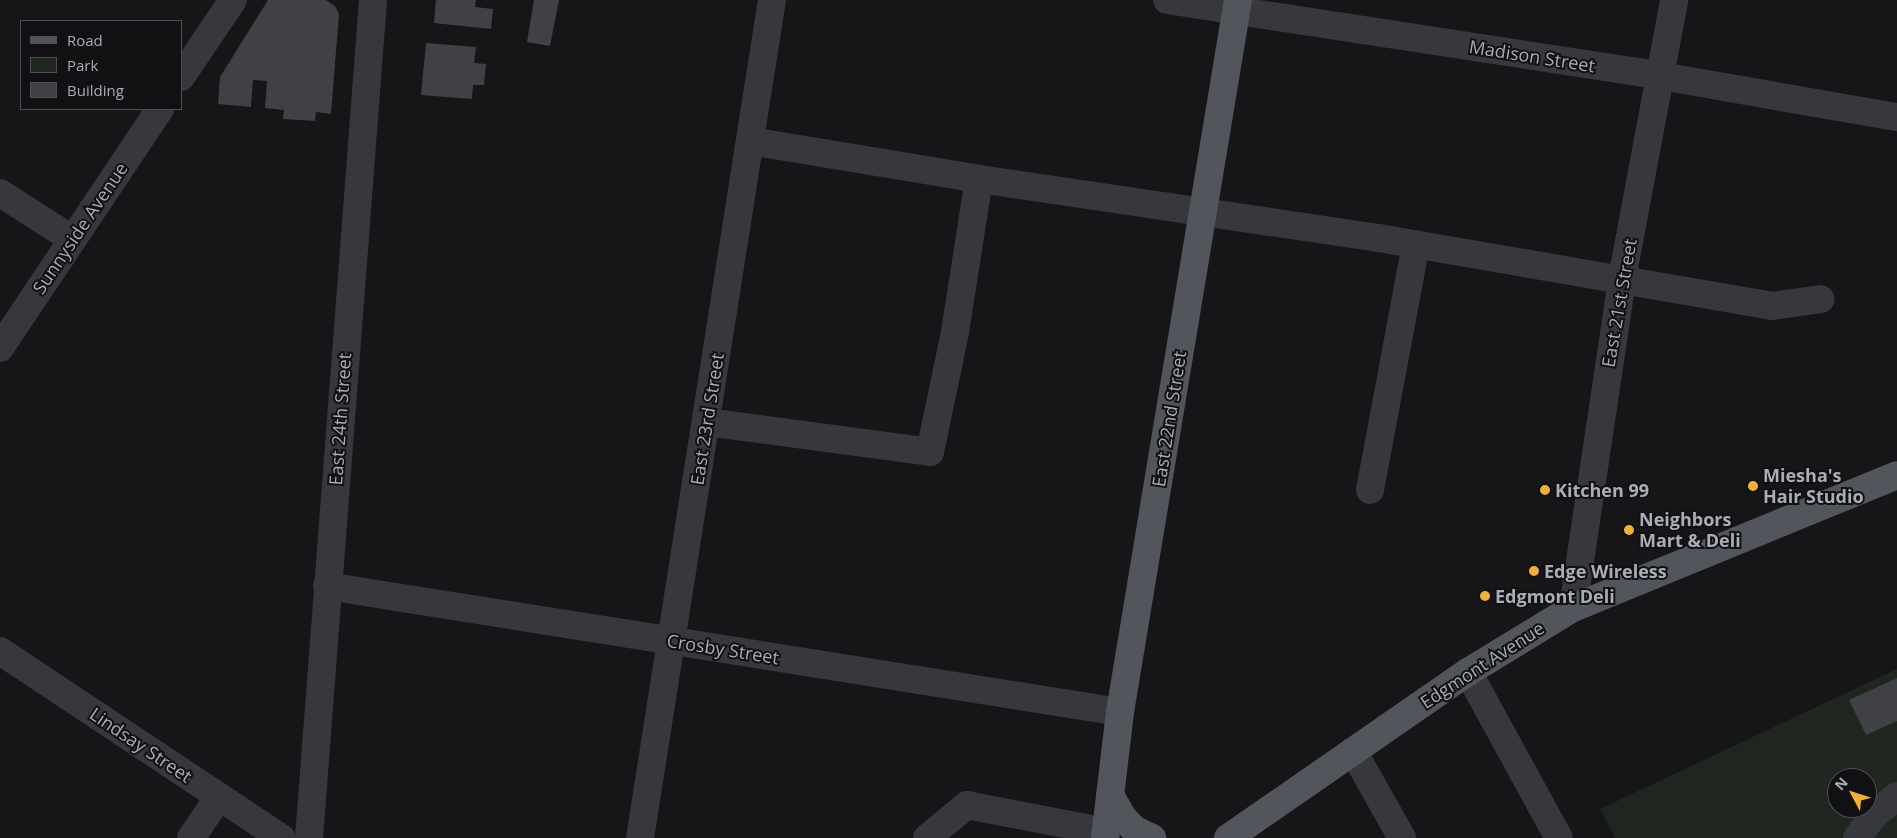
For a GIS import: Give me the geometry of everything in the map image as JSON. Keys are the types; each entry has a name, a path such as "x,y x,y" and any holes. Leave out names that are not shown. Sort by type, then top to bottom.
{"main road":[{"name":"East 22nd Street","path":"1106,835 1120,712 1238,6"},
{"name":"Edgmont Avenue","path":"1228,838 1468,672 1573,608 1897,475"},
{"path":"1110,795 1124,819 1135,830 1152,838"}],"street":[{"path":"182,76 233,0"},
{"name":"East 24th Street","path":"309,838 373,0"},
{"name":"East 23rd Street","path":"640,838 772,0"},
{"name":"Madison Street","path":"1167,0 1238,6 1897,117"},
{"name":"East 21st Street","path":"1573,608 1622,279 1674,0"},
{"name":"Sunnyside Avenue","path":"0,348 159,110"},
{"path":"750,141 980,179 1203,210 1416,244 1772,306 1821,299"},
{"path":"706,422 930,452 955,332 980,179"},
{"path":"0,193 72,239"},
{"path":"1370,490 1416,244"},
{"name":"Crosby Street","path":"327,586 1120,712"},
{"name":"Lindsay Street","path":"0,652 281,838"},
{"path":"1468,672 1559,838"},
{"path":"1354,751 1402,838"},
{"path":"1857,838 1873,816 1897,796"},
{"path":"191,838 219,797"},
{"path":"927,838 967,805 1048,830 1106,835"}],"green space":[{"path":"1897,669 1897,838 1615,838 1600,809"}],"building":[{"path":"268,0 326,0 335,6 339,14 331,114 316,112 315,121 283,119 284,110 265,108 267,81 253,80 251,107 218,104 220,77"},
{"path":"436,0 476,0 475,7 493,9 491,29 434,23"},
{"path":"534,0 559,0 550,46 527,42"},
{"path":"426,43 476,47 474,63 486,64 484,85 473,85 472,99 421,95"},
{"path":"1897,678 1897,721 1866,735 1849,700"}],"place":[{"name":"Miesha's Hair Studio","path":"1753,486"},
{"name":"Kitchen 99","path":"1545,490"},
{"name":"Neighbors Mart & Deli","path":"1629,530"},
{"name":"Edge Wireless","path":"1534,571"},
{"name":"Edgmont Deli","path":"1485,596"}]}
